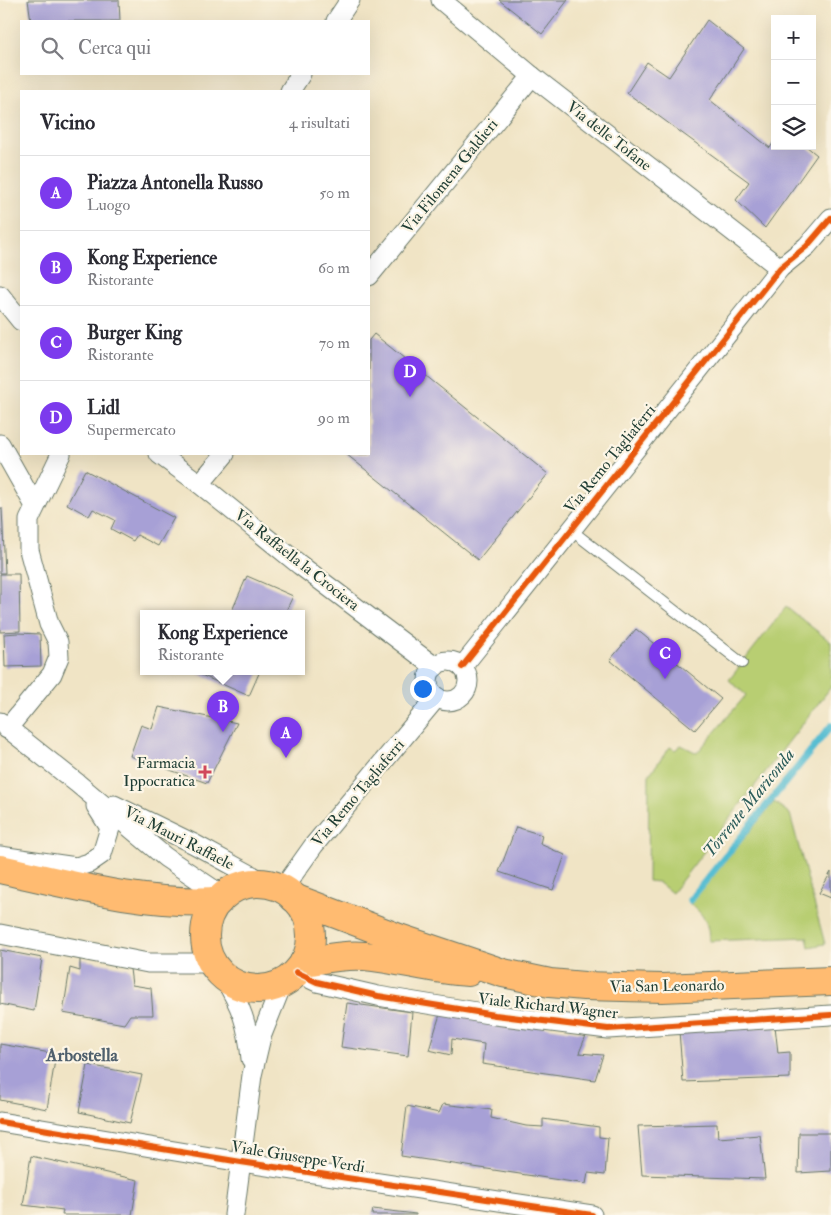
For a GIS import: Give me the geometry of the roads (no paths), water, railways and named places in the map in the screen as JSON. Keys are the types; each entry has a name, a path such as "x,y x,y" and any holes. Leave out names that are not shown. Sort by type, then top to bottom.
{"main road":[{"path":"0,869 111,893 177,901 221,899"},
{"path":"111,893 182,918 193,925 213,962 237,985 252,989 268,988 294,972 309,949 311,935 309,922 303,909 282,891 256,883 242,886 221,899 210,914 206,925 213,962"},
{"name":"Via San Leonardo","path":"282,891 399,938 503,973 550,983 662,988 831,981"},
{"name":"Via San Leonardo","path":"294,972 342,955 366,956 447,971 503,973"}],"street":[{"path":"337,20 350,0"},
{"name":"Via delle Tofane","path":"440,0 532,76 780,268"},
{"path":"291,90 300,75"},
{"name":"Via Filomena Galdieri","path":"370,275 532,76"},
{"name":"Via Remo Tagliaferri","path":"462,667 780,268 806,246 831,218"},
{"path":"0,295 20,320"},
{"path":"0,444 35,506"},
{"path":"4,726 52,674 60,657 58,642 49,624 30,550 29,520 60,455"},
{"name":"Via Raffaella la Crociera","path":"160,455 200,484 300,565 435,667"},
{"path":"200,484 224,455"},
{"path":"445,662 451,662 462,667 468,677 464,694 459,698 448,701 437,698 432,693 428,683 431,672 435,667 445,662"},
{"name":"Via Remo Tagliaferri","path":"282,891 314,846 437,698"},
{"name":"Via Mauri Raffaele","path":"4,726 88,792 164,857 221,899"},
{"name":"Via Mauri Raffaele","path":"88,792 194,844 282,891"},
{"name":"Via Mauri Raffaele","path":"0,856 76,867 88,863 102,854 110,828 88,792"},
{"path":"0,934 148,963 213,962"},
{"name":"Viale Giuseppe Verdi","path":"213,962 238,1001 245,1020 249,1039 252,1075"},
{"name":"Viale Richard Wagner","path":"294,972 317,982 378,996 496,1015 608,1029 831,1015"},
{"name":"Viale Giuseppe Verdi","path":"234,1215 252,1075 261,1037 294,972"},
{"name":"Viale Giuseppe Verdi","path":"0,1122 241,1162 490,1208 592,1215"}],"lane":[{"path":"571,530 742,663"}],"waterway":[{"name":"Torrente Mariconda","path":"690,900 831,726"}],"place":[{"name":"Lidl","path":"410,397"},
{"name":"Burger King","path":"665,679"},
{"name":"Kong Experience","path":"223,732"},
{"name":"Piazza Antonella Russo","path":"286,758"},
{"name":"Farmacia Ippocratica","path":"205,772"}],"district":[{"name":"Arbostella","path":"82,1055"}]}
